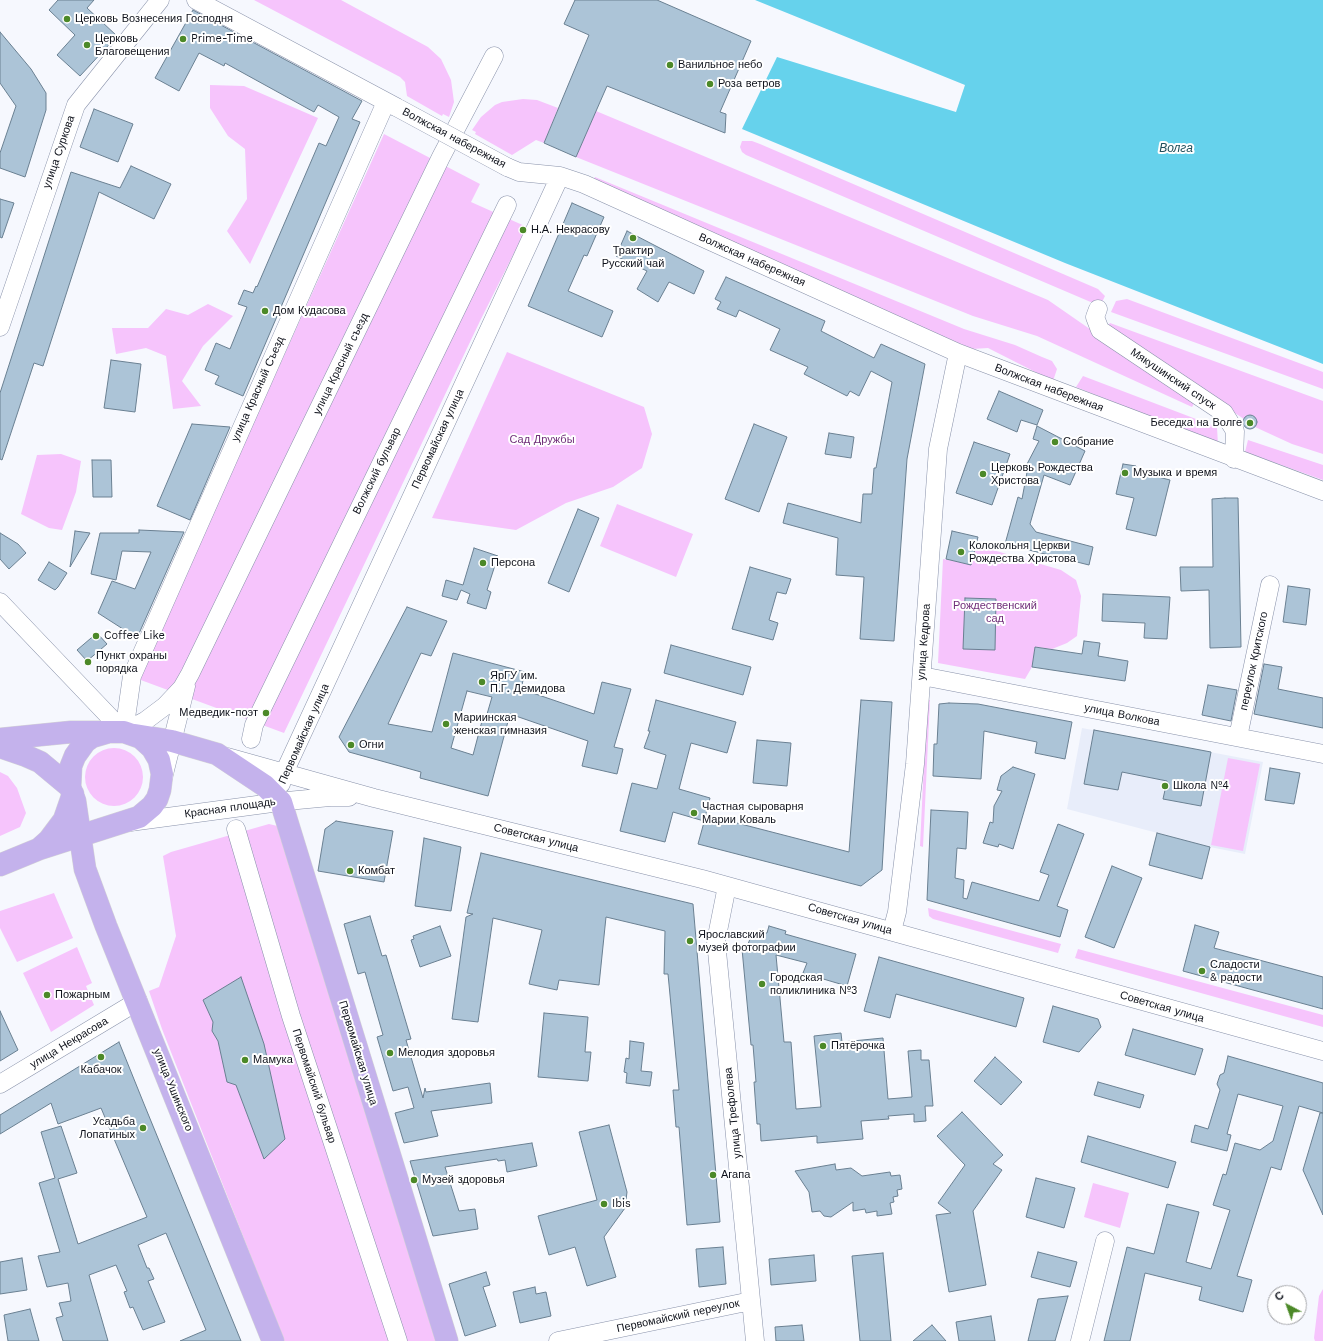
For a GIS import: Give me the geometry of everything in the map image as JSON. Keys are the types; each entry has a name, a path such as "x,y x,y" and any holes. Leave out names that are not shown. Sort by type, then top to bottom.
{"main road":[{"name":"Красная площадь","path":"0,739 71,732 122,733 172,741 217,754 262,783 281,802"},
{"name":"Красная площадь","path":"122,733 146,743 156,754 161,767 162,782 152,806 138,817 81,836 73,794 71,766 80,749 92,737 122,733"},
{"name":"Красная площадь","path":"0,747 40,762 73,794 90,816 100,820 124,822"},
{"path":"39,849 49,840 64,820 73,794"},
{"name":"Первомайская улица","path":"281,802 447,1341"},
{"path":"0,865 39,849 81,836"},
{"name":"улица Ушинского","path":"81,836 85,869 106,926 138,1001 273,1341"},
{"path":"39,849 61,850 80,861 85,869"}],"street":[{"name":"улица Суркова","path":"0,327 76,105 160,0"},
{"name":"Волжская набережная","path":"196,0 507,167 519,172 560,176 584,184 958,353 1234,459 1323,491"},
{"name":"улица Красный съезд","path":"190,674 441,157 494,56"},
{"name":"улица Красный Съезд","path":"122,733 132,676 392,105"},
{"name":"Первомайская улица","path":"281,802 279,790 284,773 560,176"},
{"name":"Волжский бульвар","path":"251,739 254,725 507,205"},
{"name":"Мякушинский спуск","path":"1098,309 1095,318 1100,330 1224,413 1235,431 1234,459"},
{"name":"улица Кедрова","path":"892,931 897,912 915,764 938,449 958,353"},
{"name":"переулок Критского","path":"1238,737 1270,585"},
{"name":"Красная площадь","path":"0,602 122,733 145,722 165,706 182,688 190,674"},
{"name":"Красная площадь","path":"162,782 181,702 190,674"},
{"name":"улица Волкова","path":"922,676 1323,754"},
{"name":"Советская улица","path":"217,754 374,798 727,886 1323,1052"},
{"name":"Советская улица","path":"281,802 330,797 374,798"},
{"name":"Красная площадь","path":"124,822 281,802"},
{"name":"Первомайский бульвар","path":"236,829 291,1016 398,1341"},
{"name":"улица Трефолева","path":"727,886 716,942 755,1341"},
{"name":"улица Некрасова","path":"0,1084 138,1001"},
{"path":"1080,1341 1105,1241"},
{"name":"Первомайский переулок","path":"558,1341 751,1301"}],"shaded area":[{"name":"Школа №4","path":"1082,728 1263,762 1245,854 1210,847 1067,809"}],"green space":[{"path":"254,0 341,0 428,47 441,59 451,80 454,102 449,117 443,114 442,116 407,96 405,82 400,77"},
{"path":"210,85 244,86 318,118 250,264 227,231 247,199 245,149 228,136 210,108"},
{"path":"523,99 537,100 558,108 544,143 536,140 512,155 475,134 476,132 472,130 481,117 495,105 502,102"},
{"path":"596,111 1048,300 1195,402 1192,407 1037,336 973,316 576,157"},
{"path":"384,134 480,184 471,202 527,227 480,321 284,733 138,679"},
{"path":"742,141 752,141 760,144 1098,289 1105,296 1100,306 746,155 742,152 740,147"},
{"path":"595,177 964,329 1015,345 1052,361 1057,369 1053,381 988,348 972,349 592,183"},
{"path":"1127,299 1323,372 1323,389 1111,312 1116,301"},
{"path":"208,304 233,316 203,346 182,381 201,406 173,409 166,356 146,348 116,354 112,328 148,328 166,309 188,315"},
{"path":"1110,323 1323,401 1323,454 1292,444 1255,427 1257,422 1254,416 1248,415 1244,419 1106,328"},
{"name":"Сад Дружбы","path":"507,352 644,407 652,434 642,468 613,487 566,503 516,530 432,518"},
{"path":"1083,376 1217,427 1218,445 1076,387"},
{"path":"1248,440 1323,465 1323,480 1245,452"},
{"path":"61,454 81,461 76,492 62,530 49,528 21,514 37,455"},
{"path":"617,504 693,534 676,577 600,546"},
{"name":"Рождественский сад","path":"976,545 1061,570 1076,580 1081,596 1077,636 1067,643 1052,649 1035,647 1032,667 1025,679 938,663 943,559 971,564"},
{"path":"927,700 930,700 923,847 920,846"},
{"path":"108,748 120,748 135,756 143,771 143,783 135,798 120,806 108,806 93,798 85,783 85,771 93,756"},
{"path":"1228,758 1260,764 1243,851 1211,845"},
{"path":"0,772 8,776 17,788 26,813 20,827 0,836"},
{"path":"269,824 286,828 443,1341 284,1341 162,1029 149,991 159,987 176,936 163,856 171,852"},
{"path":"54,893 73,938 17,962 0,928 0,911"},
{"path":"928,908 1061,944 1058,953 933,919 929,916"},
{"path":"77,947 92,983 86,986 94,1005 51,1032 23,973"},
{"path":"1078,949 1323,1015 1323,1027 1075,958"},
{"path":"1093,1183 1129,1193 1120,1228 1084,1217"},
{"path":"1323,1289 1323,1341 1315,1341 1314,1338 1319,1296"}],"water":[{"name":"Волга","path":"755,0 1323,0 1323,364 1065,263 742,129 777,57 956,112 965,85"}],"building":[{"name":"Церковь Благовещения","path":"58,0 94,0 87,8 117,36 80,76 57,55 75,35 49,10"},
{"path":"575,0 657,0 751,41 720,112 726,114 725,133 607,86 576,157 544,143 589,35 564,24"},
{"path":"193,10 362,101 352,119 360,122 243,396 215,384 219,376 205,370 216,343 230,349 247,307 238,304 244,290 253,293 256,286 257,287 319,143 326,146 339,117 318,105 314,112 225,63 224,66 199,53 179,91 155,78"},
{"path":"0,32 31,69 46,93 46,110 25,177 0,168 0,153 16,106 0,83"},
{"path":"94,109 133,124 118,162 80,147"},
{"path":"131,166 171,184 154,219 99,192 43,366 34,363 2,460 0,459 0,393 71,172 120,188"},
{"path":"0,199 14,203 2,238 0,237"},
{"path":"572,203 604,217 587,256 584,255 568,291 613,311 602,337 528,306"},
{"path":"627,231 704,271 694,294 669,282 658,302 637,289 647,271 616,256"},
{"path":"726,277 825,321 821,331 874,358 881,344 925,364 907,459 894,641 860,639 864,577 836,575 838,538 783,523 788,503 861,523 863,494 872,494 874,468 876,468 892,382 871,371 859,396 850,391 847,396 804,374 808,367 770,350 780,329 739,310 736,317 717,309 721,302 715,299"},
{"path":"111,360 141,364 135,412 104,408"},
{"path":"999,391 1043,410 1037,425 1021,420 1017,432 987,419"},
{"name":"Беседка на Волге","path":"1250,415 1255,417 1257,422 1255,427 1250,429 1245,427 1243,422 1245,417"},
{"path":"192,424 230,427 190,520 157,506"},
{"path":"754,424 787,437 759,512 725,499"},
{"path":"1037,426 1085,451 1070,485 1044,475 1030,524 1036,532 1093,547 1089,565 1005,544 1018,497 1022,499 1028,467 1026,466 1039,441 1033,439"},
{"path":"829,433 854,437 851,458 825,454"},
{"name":"Церковь Рождества Христова","path":"974,442 1010,454 992,505 956,493"},
{"path":"92,460 111,460 112,497 93,497"},
{"path":"1123,464 1136,466 1135,471 1170,480 1156,536 1126,529 1134,498 1116,494"},
{"path":"1238,498 1241,647 1210,648 1209,590 1181,591 1180,567 1213,567 1212,499"},
{"path":"578,509 599,518 569,592 548,583"},
{"path":"139,530 184,532 137,638 98,613 112,581 135,589 151,552 122,551 116,580 91,574 100,533 139,533"},
{"path":"75,531 90,533 70,567"},
{"name":"Колокольня Церкви Рождества Христова","path":"952,531 978,537 971,565 946,559"},
{"path":"0,533 18,544 26,553 9,569 0,559"},
{"path":"474,548 498,556 487,590 491,592 486,609 467,603 470,594 461,590 457,600 442,596 446,580 463,585"},
{"path":"49,562 67,573 55,590 38,580"},
{"path":"750,567 791,579 786,594 777,592 769,620 778,623 773,640 732,629"},
{"path":"1288,586 1310,589 1306,625 1283,622"},
{"path":"1103,594 1170,597 1167,639 1144,638 1145,623 1102,621"},
{"path":"965,598 996,599 995,650 963,649"},
{"path":"407,607 447,621 431,656 421,653 388,724 432,732 453,653 525,672 521,689 594,714 602,682 631,689 614,747 623,749 617,774 582,766 588,741 510,714 488,796 420,778 421,772 349,752 339,737","holes":["467,691 492,697 485,721 482,721 473,755 451,748"]},
{"path":"97,633 107,644 87,661 77,650"},
{"path":"1084,641 1100,643 1098,656 1128,661 1125,681 1032,667 1035,647 1082,654"},
{"path":"671,645 751,667 743,695 664,673"},
{"path":"1264,664 1282,667 1278,689 1323,698 1323,728 1254,714"},
{"path":"1208,685 1237,690 1231,721 1202,715"},
{"path":"656,700 736,722 727,753 691,743 679,789 710,798 704,821 673,812 665,842 620,831 632,783 657,789 666,755 644,748 650,731 648,731"},
{"path":"861,700 892,702 882,870 861,886 698,844 706,815 849,852"},
{"path":"939,704 978,704 1072,722 1065,759 1035,753 1037,742 984,731 981,779 933,776 934,744 937,744"},
{"path":"1094,730 1211,752 1201,806 1163,799 1167,781 1122,772 1118,790 1084,784"},
{"path":"757,740 791,743 787,786 753,783"},
{"path":"1013,767 1035,774 1013,849 999,844 998,847 983,843 990,822 993,823 994,806 1002,791 997,790 1001,776"},
{"path":"1270,768 1300,773 1294,804 1265,800"},
{"path":"931,810 968,812 966,849 957,848 955,878 964,880 963,898 967,899 972,882 1039,901 1049,875 1040,872 1058,824 1084,834 1057,906 1068,910 1060,937 927,900"},
{"path":"336,821 393,831 384,882 318,871 325,829"},
{"path":"1157,833 1210,847 1202,879 1149,865"},
{"path":"424,838 461,847 451,911 415,906"},
{"path":"481,853 693,904 720,1222 687,1225 679,1127 676,1127 673,1090 679,1090 668,974 664,974 665,931 606,917 599,985 559,980 557,990 529,984 542,930 493,918 478,1022 452,1019 466,917 473,914 467,913"},
{"path":"1112,866 1142,878 1114,948 1085,937"},
{"path":"370,916 382,956 386,955 411,1039 406,1040 423,1098 425,1088 426,1092 490,1083 492,1103 431,1111 438,1136 404,1143 395,1113 414,1108 408,1087 393,1091 377,1037 383,1035 365,972 358,974 344,924"},
{"path":"1195,925 1219,932 1214,948 1323,977 1323,1009 1183,971"},
{"path":"440,926 451,956 420,967 411,940 414,939 413,936"},
{"path":"769,926 786,931 785,934 856,954 847,986 803,973 807,963 776,955 784,1042 791,1042 796,1109 821,1107 814,1036 841,1033 842,1042 883,1038 888,1099 912,1097 908,1051 921,1050 921,1060 929,1060 933,1106 925,1106 926,1121 914,1122 914,1114 888,1116 889,1119 861,1121 863,1139 817,1143 817,1136 761,1141 760,1124 757,1124 753,1045 751,1045 742,949 746,949 750,939 756,934 767,933"},
{"path":"879,957 1024,998 1016,1027 896,994 890,1018 864,1011"},
{"name":"Мамука","path":"241,977 264,1044 285,1139 264,1159 236,1085 227,1082 218,1041 212,1031 213,1022 203,1000"},
{"path":"1053,1006 1098,1019 1101,1027 1079,1052 1043,1042"},
{"path":"0,1011 18,1050 0,1061"},
{"path":"544,1013 588,1017 585,1052 591,1052 588,1081 538,1077"},
{"path":"1133,1029 1203,1049 1195,1075 1125,1055"},
{"path":"630,1041 644,1043 641,1071 652,1072 650,1086 626,1083 627,1073 624,1072 626,1058 629,1059"},
{"path":"119,1042 241,1341 180,1341 206,1330 166,1233 138,1245 147,1268 149,1268 154,1279 148,1281 165,1322 143,1330 133,1307 130,1308 124,1292 127,1291 116,1265 89,1275 108,1341 63,1341 56,1318 63,1316 59,1303 71,1301 68,1283 47,1287 38,1256 60,1252 39,1183 55,1178 41,1132 61,1126 77,1173 58,1179 78,1244 147,1217 101,1108 58,1124 51,1103 0,1134 0,1115"},
{"path":"1228,1056 1323,1083 1323,1113 1299,1106 1281,1170 1271,1167 1237,1276 1252,1280 1243,1312 1199,1300 1202,1287 1145,1273 1130,1341 1104,1341 1127,1247 1154,1254 1167,1204 1199,1212 1186,1262 1211,1269 1230,1210 1213,1205 1223,1174 1226,1175 1235,1143 1260,1150 1273,1141 1283,1106 1238,1094 1227,1134 1231,1135 1227,1151 1191,1142 1195,1125 1208,1129 1220,1090 1217,1084 1220,1075 1224,1073"},
{"path":"995,1057 1022,1082 1001,1105 974,1081"},
{"path":"1098,1082 1144,1095 1140,1108 1094,1095"},
{"path":"962,1112 1003,1155 993,1164 1002,1170 973,1211 986,1285 949,1292 936,1215 951,1213 938,1203 965,1165 937,1136"},
{"path":"1320,1113 1323,1113 1323,1215 1303,1170"},
{"name":"Ibis","path":"609,1125 627,1192 625,1208 604,1237 616,1277 587,1286 575,1247 549,1255 538,1216 597,1200 579,1132"},
{"path":"1088,1136 1176,1162 1168,1188 1081,1162"},
{"path":"532,1143 537,1166 507,1172 505,1160 498,1161 497,1159 445,1167 459,1211 475,1209 478,1229 433,1236 410,1161"},
{"path":"835,1164 836,1170 851,1168 862,1176 890,1172 891,1176 900,1175 902,1189 897,1190 898,1196 893,1197 894,1202 890,1203 892,1214 877,1216 877,1211 866,1213 865,1209 853,1211 853,1202 831,1217 824,1216 820,1211 812,1212 809,1192 795,1171"},
{"path":"1036,1178 1075,1188 1064,1228 1026,1217"},
{"path":"723,1247 726,1284 699,1287 696,1249"},
{"path":"1038,1252 1077,1262 1070,1287 1031,1277"},
{"path":"883,1253 891,1341 860,1341 852,1256"},
{"path":"814,1255 816,1281 771,1285 769,1259"},
{"path":"22,1258 27,1290 0,1294 0,1262"},
{"path":"486,1272 490,1285 483,1287 496,1326 465,1336 449,1284"},
{"path":"535,1287 536,1294 546,1292 551,1316 520,1323 513,1292"},
{"path":"1068,1296 1055,1341 1028,1341 1038,1299"},
{"path":"30,1309 39,1341 8,1341 4,1315"},
{"path":"991,1316 995,1341 959,1341 956,1322"},
{"path":"802,1325 804,1341 776,1341 775,1327"},
{"path":"932,1325 946,1341 913,1341"}],"place":[{"name":"Церковь Вознесения Господня","path":"67,19"},
{"name":"Prime-Time","path":"183,39"},
{"name":"Церковь Благовещения","path":"87,45"},
{"name":"Ванильное небо","path":"670,65"},
{"name":"Роза ветров","path":"710,84"},
{"name":"Н.А. Некрасову","path":"523,230"},
{"name":"Трактир Русский чай","path":"633,238"},
{"name":"Дом Кудасова","path":"265,311"},
{"name":"Беседка на Волге","path":"1250,423"},
{"name":"Собрание","path":"1055,442"},
{"name":"Музыка и время","path":"1125,473"},
{"name":"Церковь Рождества Христова","path":"983,474"},
{"name":"Колокольня Церкви Рождества Христова","path":"961,552"},
{"name":"Персона","path":"483,563"},
{"name":"Coffee Like","path":"96,636"},
{"name":"Пункт охраны порядка","path":"88,662"},
{"name":"ЯрГУ им. П.Г. Демидова","path":"482,682"},
{"name":"Медведик-поэт","path":"266,713"},
{"name":"Мариинская женская гимназия","path":"446,724"},
{"name":"Огни","path":"351,745"},
{"name":"Школа №4","path":"1165,786"},
{"name":"Частная сыроварня Марии Коваль","path":"694,813"},
{"name":"Комбат","path":"350,871"},
{"name":"Ярославский музей фотографии","path":"690,941"},
{"name":"Сладости & радости","path":"1202,971"},
{"name":"Городская поликлиника №3","path":"762,984"},
{"name":"Пожарным","path":"47,995"},
{"name":"Пятёрочка","path":"823,1046"},
{"name":"Мелодия здоровья","path":"390,1053"},
{"name":"Кабачок","path":"101,1057"},
{"name":"Мамука","path":"245,1060"},
{"name":"Усадьба Лопатиных","path":"143,1128"},
{"name":"Агапа","path":"713,1175"},
{"name":"Музей здоровья","path":"414,1180"},
{"name":"Ibis","path":"604,1204"}]}
